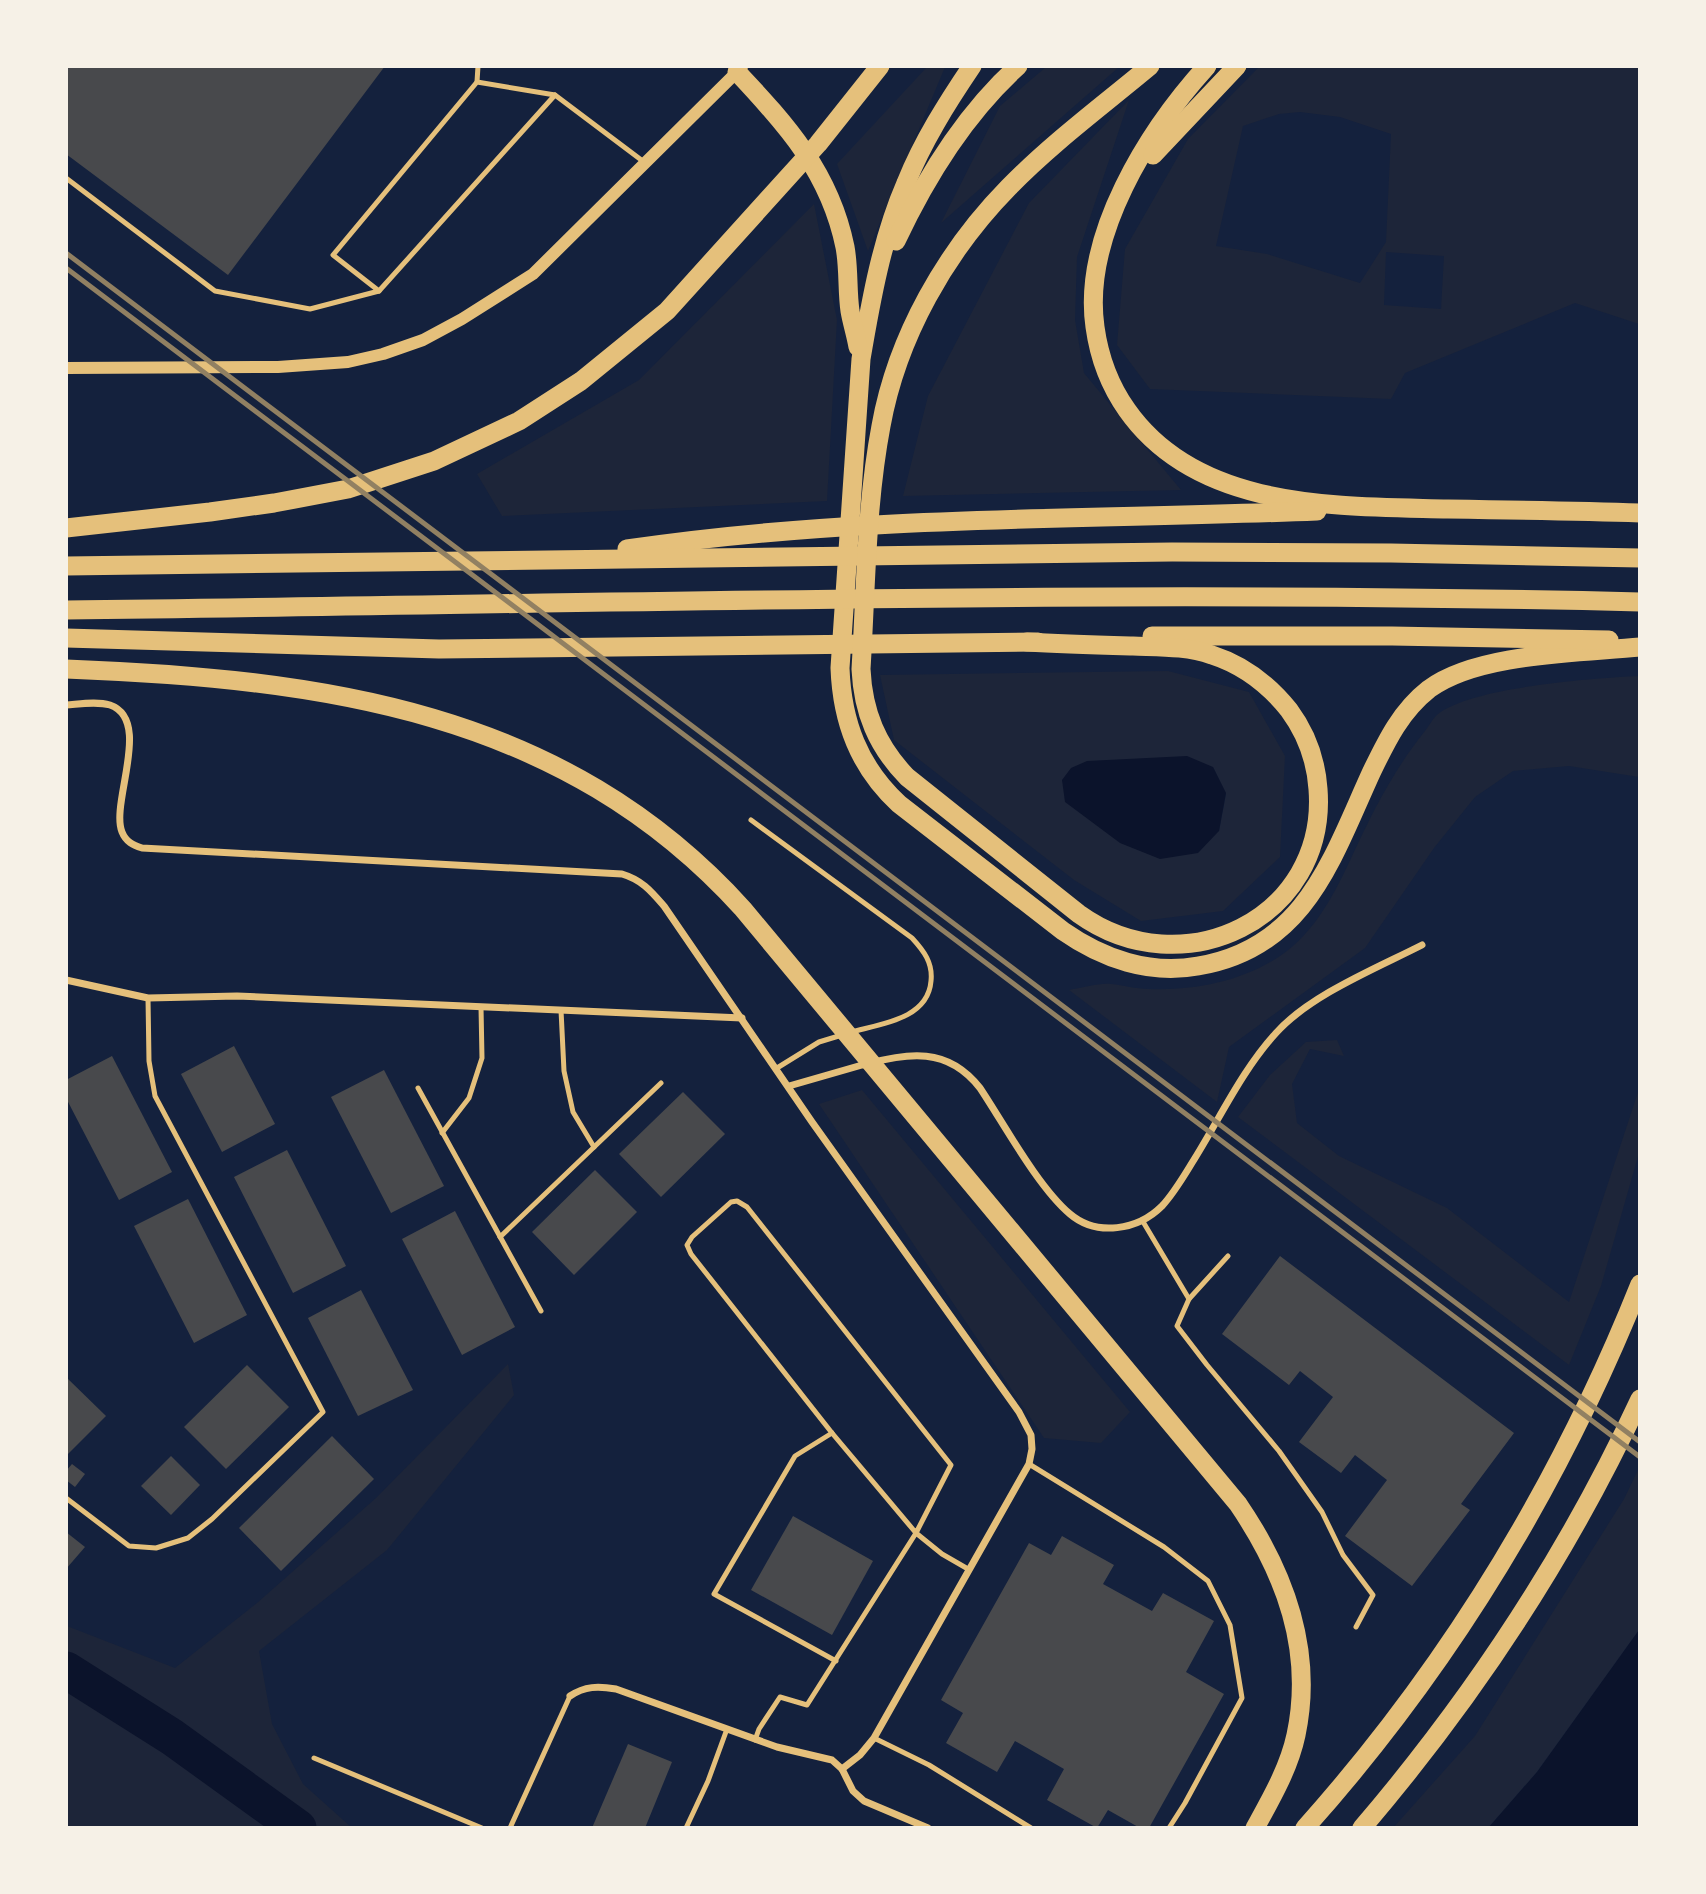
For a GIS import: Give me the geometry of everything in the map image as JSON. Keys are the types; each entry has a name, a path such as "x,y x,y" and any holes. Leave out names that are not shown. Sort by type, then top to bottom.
{"highway":[{"path":"66,528 198,514 323,494 382,479 467,447 519,421 601,366 639,336 692,285 818,144 880,66"},
{"path":"818,144 897,66"},
{"path":"972,66 936,122 904,185 888,235 861,359 840,668 842,700 849,731 869,770 899,804 1063,931 1106,956 1150,967 1195,967 1240,954 1280,929 1308,900 1392,729 1414,703 1441,681 1457,673 1490,664 1640,646"},
{"path":"874,294 897,239 932,174 968,120 1018,66"},
{"path":"1027,642 1171,648 1210,654 1232,663 1256,678 1283,702 1310,748 1318,780 1319,812 1312,843 1303,865 1289,887 1266,912 1224,936 1193,944 1145,943 1104,929 1079,914 907,777 888,757 875,735 864,697 861,668 876,453 888,397 911,332 934,285 987,210 1026,169 1150,66"},
{"path":"1207,66 1158,130 1107,224 1096,260 1093,315 1100,352 1114,387 1123,404 1146,433 1191,469 1230,485 1308,501 1406,508"},
{"path":"1124,191 1167,139 1237,66"},
{"path":"740,69 789,128 811,161 830,198 844,246 850,309 861,359"},
{"path":"550,560 711,537 907,524 1406,508 1640,513"},
{"path":"66,566 1318,552 1640,558"},
{"path":"66,610 1320,596 1640,602"},
{"path":"66,638 492,649 1027,642 1258,635 1612,640 1640,646"},
{"path":"66,670 194,677 288,688 405,711 462,727 512,745 585,781 637,814 711,876 743,909 1238,1504 1262,1540 1288,1599 1297,1640 1301,1686 1296,1736 1277,1786 1255,1828"},
{"path":"1305,1828 1399,1714 1502,1562 1584,1412 1640,1284"},
{"path":"1362,1828 1445,1724 1521,1614 1572,1530 1640,1399"}],"street":[{"path":"66,368 289,366 348,362 383,354 423,340 533,274 740,69"},
{"path":"66,705 112,706 125,720 130,746 120,827 127,841 134,846 622,874 638,879 656,896 812,1122 989,1367 1031,1435 1029,1464 874,1738 860,1755 842,1769"},
{"path":"789,1086 890,1058 914,1055 939,1058 972,1078 1046,1188 1072,1216 1096,1227 1131,1225 1160,1207 1170,1196 1253,1063 1278,1030 1307,1006 1422,945"},
{"path":"66,980 148,998 237,996 742,1018"},
{"path":"570,1696 579,1690 592,1687 616,1689 755,1740 824,1758 839,1764 853,1791 864,1801 928,1828"}],"lane":[{"path":"379,291 333,256 477,82 478,66"},
{"path":"477,82 555,95 647,163"},
{"path":"66,178 215,291 310,309 379,291 555,95"},
{"path":"751,820 912,938 923,950 932,975 931,989 916,1011 901,1018 819,1042 776,1068"},
{"path":"66,1498 129,1546 156,1548 188,1538 212,1519 323,1412 155,1096 149,1061 148,998"},
{"path":"442,1133 469,1098 482,1058 481,1007"},
{"path":"561,1010 564,1070 573,1112 594,1147"},
{"path":"500,1237 661,1083"},
{"path":"418,1088 541,1311"},
{"path":"755,1740 759,1728 780,1697 807,1705 916,1533 951,1465 747,1207 737,1201 731,1202 692,1237 687,1245 832,1433 916,1533 942,1554 968,1569"},
{"path":"1142,1220 1189,1299"},
{"path":"1228,1256 1189,1299 1177,1326 1279,1451 1322,1512 1343,1555 1373,1595 1356,1627"},
{"path":"832,1433 795,1456 714,1594 836,1661"},
{"path":"1029,1464 1164,1547 1208,1581 1230,1625 1242,1698 1169,1828"},
{"path":"510,1828 570,1696"},
{"path":"686,1828 708,1782 727,1730"},
{"path":"874,1738 929,1765 1031,1828"},
{"path":"314,1758 482,1828"}],"shaded area":[{"path":"1260,66 1638,67 1639,324 1575,303 1405,373 1391,399 1150,389 1117,345 1125,249 1188,139","holes":["1300,112 1340,117 1391,134 1386,242 1360,283 1267,254 1216,246 1243,126 1279,114","1386,252 1444,256 1441,309 1384,305"]},
{"path":"927,67 945,67 868,251 837,164"},
{"path":"1046,67 1119,67 941,223 1000,106"},
{"path":"1129,100 1077,257 1075,320 1084,373 1181,490 903,496 928,396 1029,203"},
{"path":"814,204 837,320 827,501 502,516 477,474 639,380"},
{"path":"1168,671 1249,692 1285,756 1280,857 1223,911 1141,921 1074,880 894,740 880,675","holes":["1213,767 1226,794 1219,831"]},
{"path":"1639,676 1639,777 1569,766 1513,771 1475,797 1434,848 1365,948 1229,1047 1217,1102 1069,990 1106,984 1148,989 1199,986 1233,978 1265,965 1304,936 1323,910 1385,790 1438,714 1477,697 1505,691 1565,682"},
{"path":"1187,756 1213,767 1226,793 1219,831 1198,853 1160,859 1120,843 1065,802 1062,780 1071,768 1087,761"},
{"path":"1337,1040 1344,1056 1310,1049 1292,1084 1297,1123 1339,1156 1447,1208 1569,1302 1639,1089 1639,1153 1601,1286 1569,1365 1238,1117 1270,1075 1306,1042"},
{"path":"862,1090 1130,1412 1101,1443 1044,1438 819,1104"},
{"path":"508,1364 514,1395 387,1550 259,1651 272,1724 303,1784 351,1827 67,1827 67,1626 175,1668 257,1603 376,1498"},
{"path":"1639,1468 1639,1630 1537,1772 1489,1827 1393,1828 1475,1736 1624,1499"},
{"path":"1639,1630 1639,1827 1489,1827 1537,1772"}],"building":[{"path":"66,66 385,66 228,275 66,154"},
{"path":"234,1046 275,1124 222,1152 181,1074"},
{"path":"112,1056 172,1172 119,1200 66,1098 66,1080"},
{"path":"384,1070 444,1186 391,1213 331,1097"},
{"path":"683,1092 725,1134 661,1197 619,1154"},
{"path":"287,1150 346,1266 293,1293 234,1177"},
{"path":"595,1170 637,1212 574,1275 532,1232"},
{"path":"188,1199 247,1315 194,1343 134,1226"},
{"path":"455,1211 515,1327 462,1355 402,1239"},
{"path":"1280,1256 1514,1433 1461,1504 1470,1510 1412,1586 1345,1536 1387,1480 1355,1455 1341,1473 1299,1442 1333,1397 1300,1371 1289,1385 1222,1334"},
{"path":"361,1290 413,1390 358,1416 308,1318"},
{"path":"247,1365 289,1407 226,1469 184,1427"},
{"path":"66,1377 106,1416 66,1456"},
{"path":"332,1436 374,1479 281,1571 239,1528"},
{"path":"171,1456 200,1485 171,1515 141,1486"},
{"path":"72,1464 85,1474 75,1487 66,1480 66,1471"},
{"path":"793,1516 873,1561 832,1635 751,1590"},
{"path":"66,1532 85,1547 66,1569"},
{"path":"1062,1536 1114,1565 1103,1584 1152,1611 1163,1593 1214,1621 1186,1672 1224,1694 1149,1828 1140,1828 1108,1810 1097,1828 1047,1800 1064,1769 1015,1741 997,1772 946,1743 963,1713 941,1700 1029,1543 1051,1555"},
{"path":"628,1744 672,1762 645,1828 592,1828"}],"waterway":[{"path":"66,1670 172,1737 298,1828"}],"railway":[{"path":"66,253 1640,1442"},
{"path":"66,268 1640,1457"}]}
